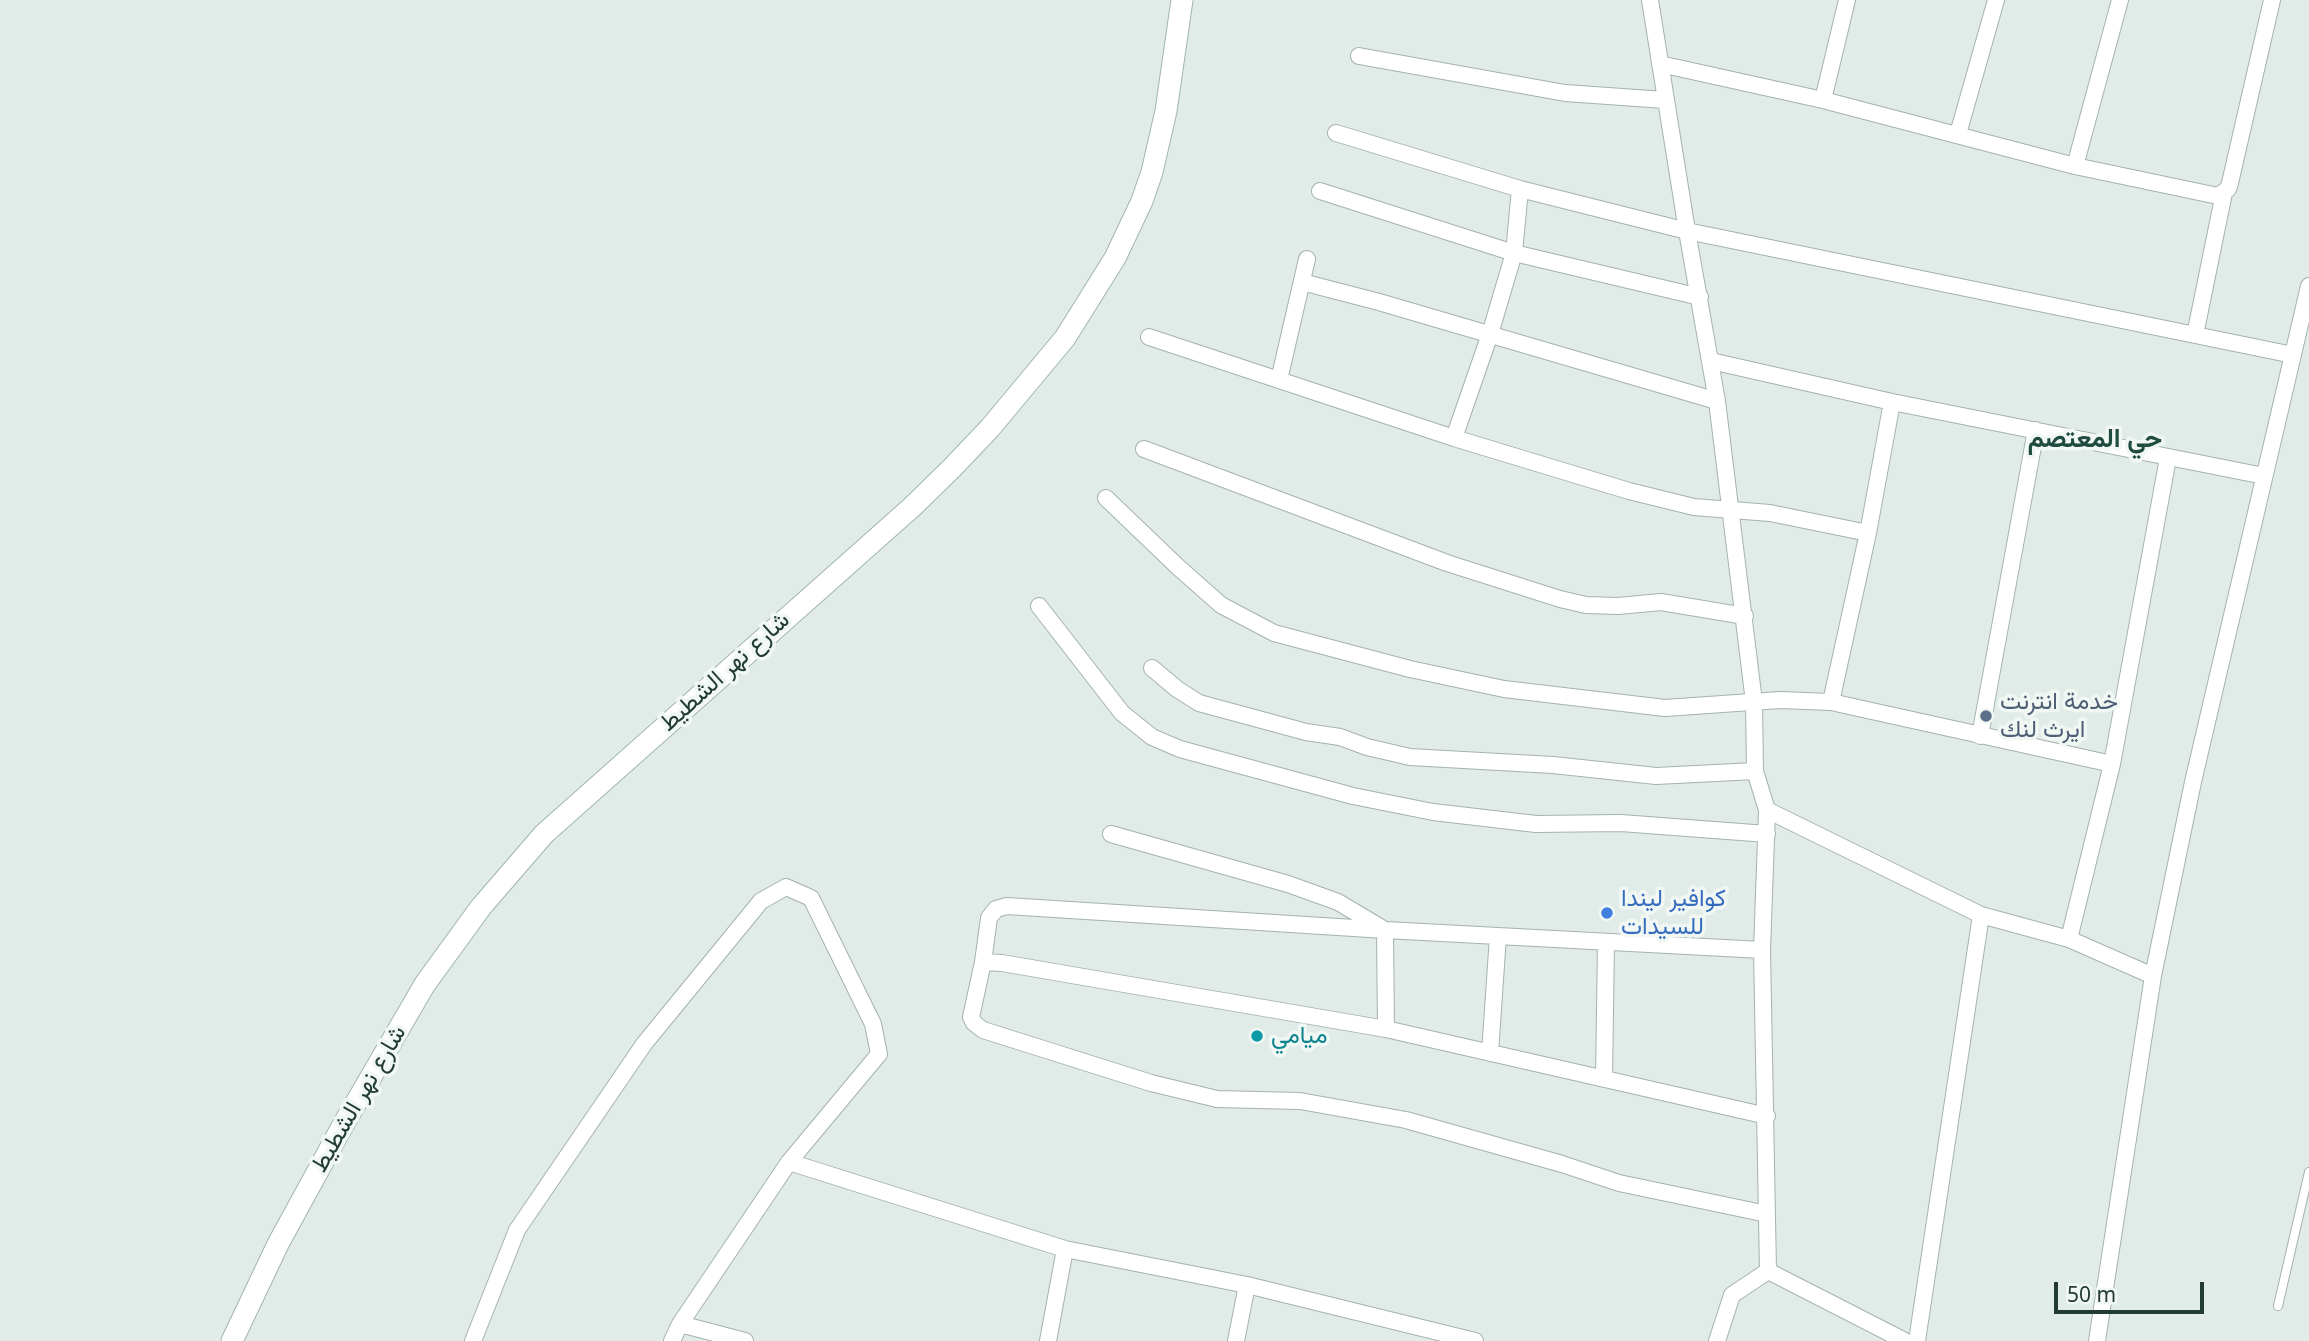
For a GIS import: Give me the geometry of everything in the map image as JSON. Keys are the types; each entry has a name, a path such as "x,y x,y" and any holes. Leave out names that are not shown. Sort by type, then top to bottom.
{"main road":[{"name":"شارع نهر الشطيط","path":"232,1341 278,1244 343,1125 425,984 481,907 544,834 901,516 951,468 1017,397 1071,329 1115,258 1152,172 1166,111 1182,0"}],"street":[{"path":"1650,0 1717,401 1754,702 1755,771 1767,810 1762,950 1768,1272"},
{"path":"1823,100 1847,0"},
{"path":"1958,134 1996,0"},
{"path":"2075,166 2120,0"},
{"path":"2195,335 2224,193 2230,183 2272,0"},
{"path":"1359,56 1564,93 1665,100"},
{"path":"1660,64 1823,100 2075,166 2208,196 2224,193"},
{"path":"1336,133 1520,189 1687,231 2293,355"},
{"path":"1454,438 1490,334 1514,253 1520,189"},
{"path":"1320,191 1514,253 1700,297"},
{"path":"1279,380 1307,259"},
{"path":"1302,282 1717,401"},
{"path":"2097,1341 2153,976 2193,782 2309,286"},
{"path":"1149,337 1454,438 1629,491 1694,506 1732,511 1751,510 1868,533"},
{"path":"1710,361 1892,402 2264,476"},
{"path":"1831,702 1868,533 1892,402"},
{"path":"1980,736 2036,430"},
{"path":"1144,449 1447,563 1560,600 1586,605 1618,606 1661,602 1745,616"},
{"path":"2069,939 2112,764 2168,458"},
{"path":"1106,498 1222,605 1274,633 1410,669 1504,689 1665,708 1780,700 1831,702 2112,764"},
{"path":"1039,606 1122,713 1152,737 1180,749 1353,796 1433,812 1536,824 1621,823 1767,834"},
{"path":"1152,668 1199,703 1410,757 1553,765 1656,776 1755,771"},
{"path":"1767,810 1981,915 2069,939 2153,976"},
{"path":"1111,834 1313,893 1338,902 1385,930"},
{"path":"473,1341 517,1230 637,1055 761,901 786,887 811,898 873,1024 879,1054 789,1162 680,1324 672,1341"},
{"path":"1762,950 1007,906 996,909 989,918 971,1017 983,1030 1151,1083 1217,1099 1300,1101 1406,1119 1619,1183 1767,1214"},
{"path":"1917,1341 1981,915"},
{"path":"1385,930 1386,1029"},
{"path":"1490,1053 1498,936"},
{"path":"1604,1079 1606,942"},
{"path":"983,962 1002,963 1386,1029 1767,1116"},
{"path":"789,1162 1065,1249 1247,1285 1475,1341"},
{"path":"1048,1341 1065,1249"},
{"path":"1717,1341 1732,1295 1768,1272"},
{"path":"1768,1272 1905,1341"},
{"path":"1236,1341 1247,1285"},
{"path":"680,1324 744,1341"}],"lane":[{"path":"2278,1306 2306,1199 2309,1172"}],"place":[{"name":"خدمة انترنت ايرث لنك","path":"1986,716"},
{"name":"كوافير ليندا للسيدات","path":"1607,913"},
{"name":"ميامي","path":"1257,1036"}],"district":[{"name":"حي المعتصم","path":"2095,440"}]}
